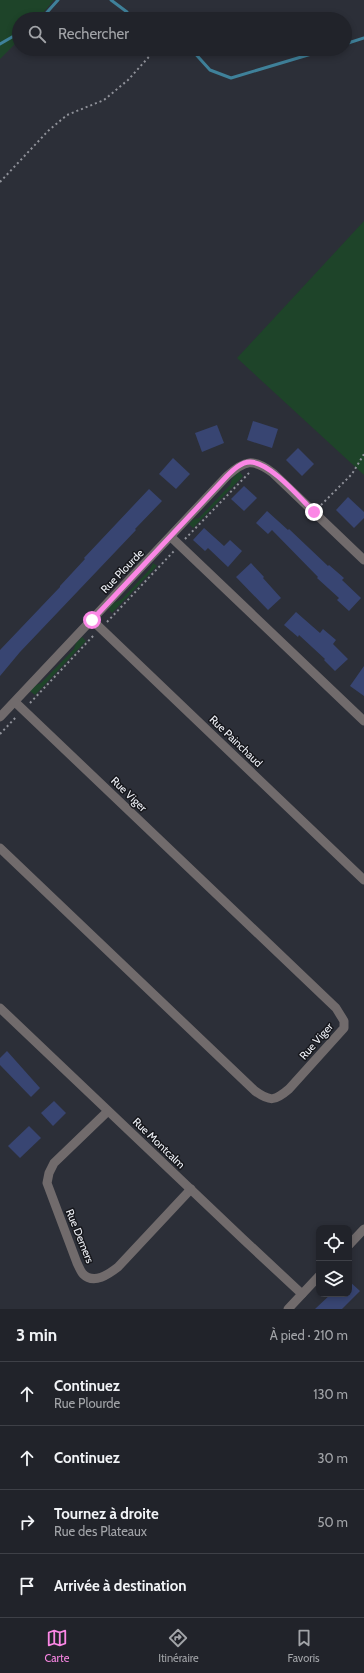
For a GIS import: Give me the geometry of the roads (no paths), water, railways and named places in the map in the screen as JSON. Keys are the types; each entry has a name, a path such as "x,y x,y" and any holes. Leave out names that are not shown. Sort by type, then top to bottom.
{"street":[{"name":"Rue Plourde","path":"0,717 238,466 254,463 274,473 364,560"},
{"path":"172,536 364,721"},
{"name":"Rue Painchaud","path":"92,620 364,880"},
{"name":"Rue Viger","path":"0,848 254,1091 264,1098 272,1100 279,1098 304,1073 344,1028 344,1021 336,1008 14,702"},
{"name":"Rue Montcalm","path":"0,1008 302,1294"},
{"name":"Rue Demers","path":"108,1111 54,1164 49,1174 47,1183 74,1256 83,1274 90,1278 98,1278 107,1276 118,1268 191,1189"},
{"path":"352,1242 364,1229"},
{"path":"288,1309 316,1279"}],"waterway":[{"path":"47,12 58,0"},
{"path":"111,0 127,12"},
{"path":"0,44 12,37"},
{"path":"352,42 364,38"},
{"path":"197,56 210,70 231,78 305,56"}]}
